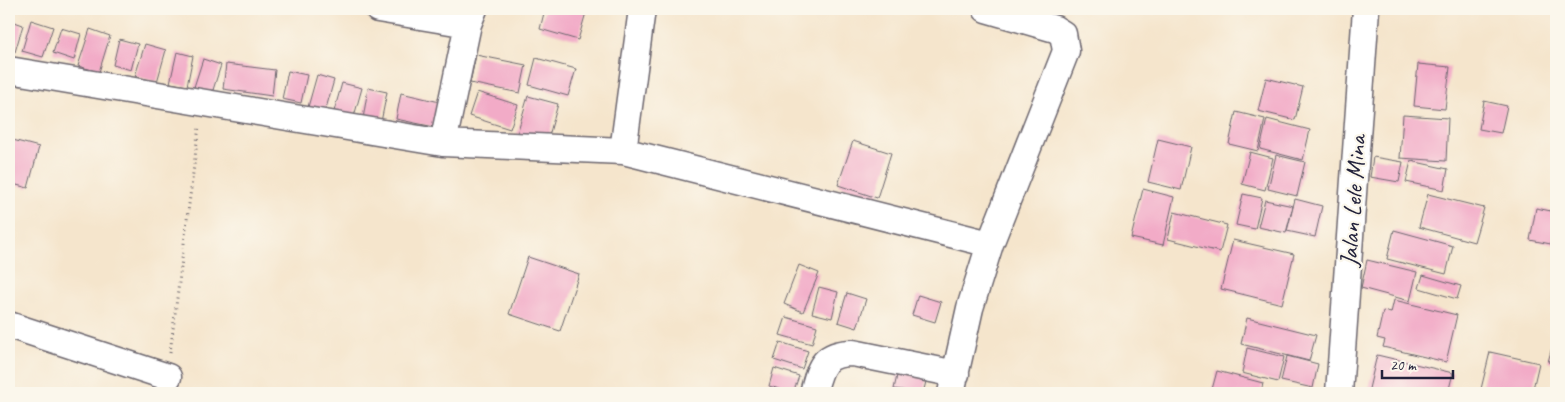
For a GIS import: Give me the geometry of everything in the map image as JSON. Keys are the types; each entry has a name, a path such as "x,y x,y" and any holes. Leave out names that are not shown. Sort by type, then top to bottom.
{"street":[{"path":"378,9 471,16 444,143"},
{"path":"623,151 642,9"},
{"path":"813,393 820,369 825,361 842,353 853,353 953,384 970,308 990,244 1066,51 1063,34 1054,29 986,9"},
{"name":"Jalan Lele Mina","path":"1339,393 1366,9"},
{"path":"9,70 202,104 444,143 623,151 990,244"},
{"path":"9,326 168,377"}],"path":[{"path":"168,377 202,104"}],"building":[{"path":"545,9 587,9 578,40 540,29"},
{"path":"9,20 23,25 15,52 9,50"},
{"path":"31,20 53,27 43,57 22,51"},
{"path":"61,28 81,34 74,60 53,53"},
{"path":"90,29 110,36 99,72 78,66"},
{"path":"119,39 138,44 131,70 113,65"},
{"path":"145,44 166,50 157,82 135,76"},
{"path":"177,52 193,56 187,86 170,83"},
{"path":"476,55 526,65 520,93 470,83"},
{"path":"536,58 576,69 568,96 529,85"},
{"path":"203,59 221,65 212,93 194,87"},
{"path":"226,64 275,70 272,96 223,89"},
{"path":"1418,64 1450,67 1445,109 1414,106"},
{"path":"288,71 307,75 301,103 282,99"},
{"path":"317,75 334,80 325,112 308,107"},
{"path":"1266,78 1303,87 1295,120 1258,111"},
{"path":"342,83 362,88 353,120 333,115"},
{"path":"368,88 387,92 381,122 363,119"},
{"path":"477,92 518,105 510,129 469,116"},
{"path":"401,93 444,103 439,128 396,119"},
{"path":"528,96 558,104 547,143 517,134"},
{"path":"1484,101 1507,106 1501,133 1479,129"},
{"path":"1236,112 1265,119 1258,151 1229,144"},
{"path":"1403,115 1448,118 1446,161 1400,158"},
{"path":"1267,119 1310,130 1303,160 1260,149"},
{"path":"9,139 39,147 28,188 9,183"},
{"path":"1158,139 1191,147 1181,190 1148,182"},
{"path":"853,141 891,153 877,198 838,185"},
{"path":"1250,152 1273,158 1265,190 1242,184"},
{"path":"1276,155 1305,162 1297,196 1268,189"},
{"path":"1373,157 1403,162 1399,182 1370,177"},
{"path":"1411,161 1448,169 1444,190 1406,182"},
{"path":"1143,189 1174,197 1163,245 1131,238"},
{"path":"1243,194 1262,198 1255,229 1236,225"},
{"path":"1428,194 1484,208 1474,242 1419,227"},
{"path":"1295,199 1322,206 1315,237 1287,231"},
{"path":"1265,200 1293,206 1286,233 1258,227"},
{"path":"1536,208 1556,212 1556,245 1530,240"},
{"path":"1174,212 1227,225 1220,252 1168,239"},
{"path":"1394,230 1453,246 1446,274 1387,259"},
{"path":"1233,240 1294,254 1282,304 1221,289"},
{"path":"528,257 579,274 560,331 509,314"},
{"path":"1367,260 1417,272 1410,301 1361,288"},
{"path":"799,265 819,273 803,312 784,304"},
{"path":"1423,275 1461,286 1457,299 1419,288"},
{"path":"819,287 838,292 832,318 812,313"},
{"path":"847,293 866,299 857,328 838,322"},
{"path":"918,295 941,302 935,322 912,315"},
{"path":"1394,300 1457,315 1446,362 1383,347 1385,340 1377,338 1383,311 1391,313"},
{"path":"786,317 817,326 812,344 780,335"},
{"path":"1247,318 1316,335 1309,361 1241,344"},
{"path":"1556,332 1556,364 1548,362"},
{"path":"780,342 808,351 802,369 774,360"},
{"path":"1247,348 1284,357 1278,382 1242,373"},
{"path":"1490,352 1539,363 1532,393 1480,393"},
{"path":"1377,355 1453,373 1448,393 1368,393"},
{"path":"1287,356 1318,364 1313,388 1281,381"},
{"path":"774,368 799,376 793,393 769,386"},
{"path":"898,371 927,378 923,393 894,389"},
{"path":"1217,371 1263,383 1261,393 1211,393"}]}
